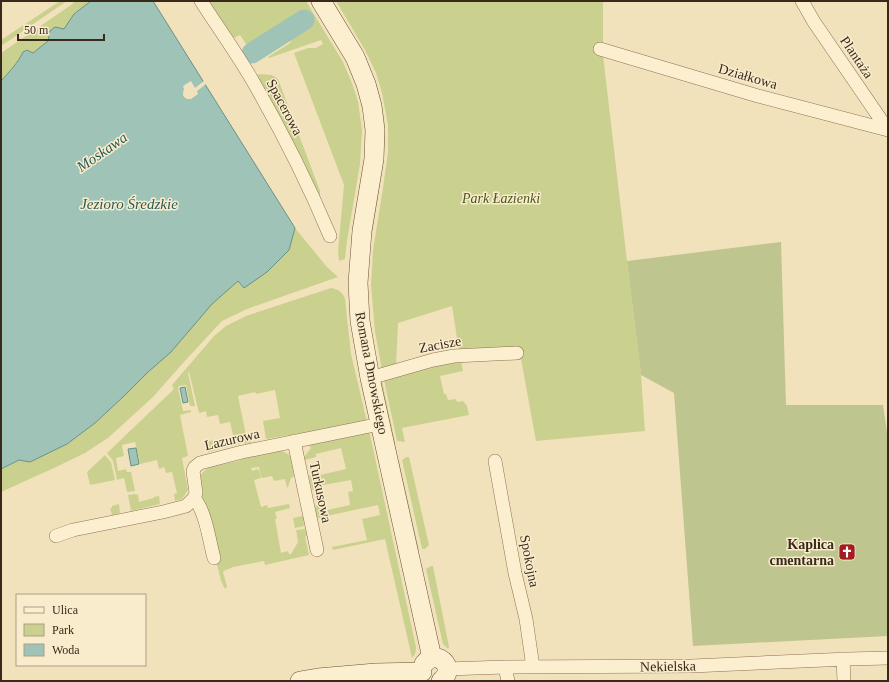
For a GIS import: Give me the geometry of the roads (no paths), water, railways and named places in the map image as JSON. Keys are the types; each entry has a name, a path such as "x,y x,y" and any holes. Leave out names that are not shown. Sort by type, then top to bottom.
{"street":[{"name":"Spacerowa","path":"201,1 250,77 280,130 318,207 330,236"},
{"name":"Romana Dmowskiego","path":"321,1 355,57 366,84 372,106 375,130 374,159 362,231 358,283 360,321 428,670"},
{"name":"Plantaża","path":"802,1 814,22 888,130"},
{"name":"Działkowa","path":"600,49 758,96 888,130"},
{"name":"Zacisze","path":"370,378 433,360 454,356 517,352"},
{"name":"Lazurowa","path":"194,498 196,493 193,471 200,463 242,452 380,424"},
{"name":"Turkusowa","path":"294,441 317,550"},
{"name":"Spokojna","path":"495,461 515,573 526,619 533,667"},
{"path":"56,536 73,530 181,508 186,506 194,498 204,517 214,558"},
{"path":"300,681 376,673 428,670 436,658 444,661 444,675"},
{"name":"Nekielska","path":"444,675 505,667 692,666 888,658"},
{"path":"843,659 844,681"},
{"path":"505,667 508,681"}],"water":[{"name":"Jezioro Średzkie","path":"91,1 153,1 295,228 289,250 267,272 244,288 238,281 212,304 171,352 95,423 67,444 30,462 19,460 1,469 1,81 16,64 23,52 27,50 33,53 48,41 50,31 55,27 64,29 74,14"},
{"path":"299,20 302,24 286,38 273,48 254,57 250,50 260,40 286,25"},
{"path":"185,387 188,402 183,403 180,388"},
{"path":"136,448 139,464 131,466 128,449"}],"waterway":[{"name":"Moskawa","path":"252,53 304,20"}],"place":[{"name":"Kaplica cmentarna","path":"847,552"}],"park label":[{"name":"Park Łazienki","path":"501,198"}]}
